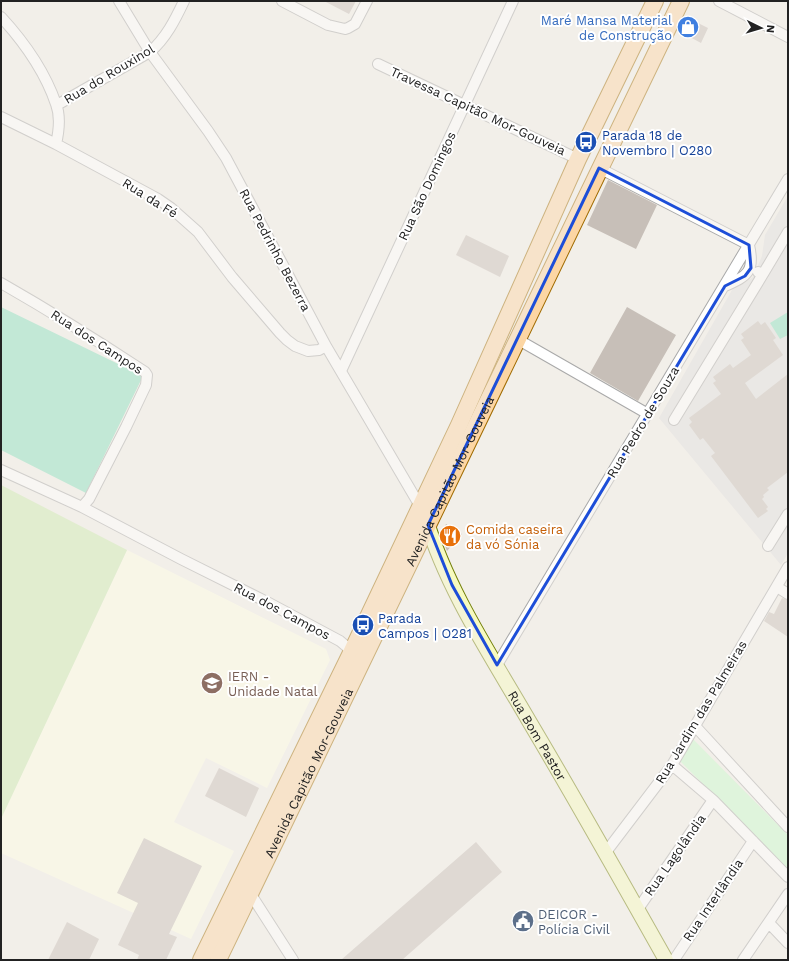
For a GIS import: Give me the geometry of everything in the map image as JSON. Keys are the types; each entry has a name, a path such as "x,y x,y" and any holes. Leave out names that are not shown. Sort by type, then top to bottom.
{"main road":[{"name":"Avenida Capitão Mor-Gouveia","path":"201,960 351,653 459,425 578,159 654,1"},
{"name":"Avenida Capitão Mor-Gouveia","path":"218,960 299,795 599,168 681,1"},
{"name":"Rua Bom Pastor","path":"420,506 443,568 496,665 606,852 666,960"},
{"path":"284,788 299,795"}],"street":[{"name":"Rua Pedrinho Bezerra","path":"119,1 150,52 226,158 326,346 420,506"},
{"name":"Rua do Rouxinol","path":"57,105 150,52 158,45 168,31 184,1"},
{"path":"282,1 328,25 345,28 355,24 367,1"},
{"name":"Rua São Domingos","path":"341,371 514,1"},
{"path":"719,1 788,37"},
{"path":"1,17 30,52 57,105 59,121 56,144"},
{"name":"Travessa Capitão Mor-Gouveia","path":"378,64 578,159"},
{"name":"Rua da Fé","path":"1,117 56,144 158,199 171,208 198,232 232,277 280,333 295,346 308,351 320,350 326,346"},
{"path":"599,168 749,245 752,256 751,268 745,276 725,286"},
{"name":"Rua Pedro de Souza","path":"496,665 788,179"},
{"path":"674,420 788,232"},
{"path":"751,268 763,274"},
{"name":"Rua dos Campos","path":"1,284 50,311 98,341 147,375 146,385 126,427 89,499 82,506"},
{"path":"517,339 648,414"},
{"name":"Rua dos Campos","path":"1,470 82,506 181,559 267,602 340,641 351,653"},
{"path":"768,546 788,514"},
{"name":"Rua Jardim das Palmeiras","path":"606,852 672,765 788,567"},
{"path":"777,587 788,594"},
{"path":"695,726 788,827"},
{"path":"672,765 713,800 788,877"},
{"name":"Rua Lagolândia","path":"638,909 713,800"},
{"name":"Rua Interlândia","path":"674,960 753,841"},
{"path":"250,893 293,960"},
{"path":"743,960 788,894"},
{"path":"769,923 788,943"}],"highlighted area":[{"path":"599,168 749,245 751,268 745,276 725,286 497,665 452,585 428,525"}],"shaded area":[{"path":"788,196 788,553 781,565 659,418 732,290 753,277 762,256 765,235"},
{"path":"127,550 326,649 330,660 267,788 206,758 174,822 234,851 191,939 1,853 1,818"}],"green space":[{"path":"1,307 143,376 86,493 1,450"},
{"path":"788,312 788,335 780,339 770,323"},
{"path":"1,485 127,550 1,819"},
{"path":"692,738 788,835 788,870 679,760"}],"building":[{"path":"324,1 356,1 349,14"},
{"name":"Maré Mansa Material de Construção","path":"684,16 708,28 701,43 677,30"},
{"path":"608,180 657,205 636,249 587,225"},
{"path":"466,235 509,256 500,277 456,255"},
{"path":"627,307 676,335 638,401 590,373"},
{"path":"758,321 761,325 765,322 776,338 773,340 783,355 745,383 756,399 788,374 788,472 767,488 769,490 763,495 764,497 762,499 768,507 766,509 768,511 758,518 711,456 715,453 703,438 700,440 689,425 692,422 689,418 721,394 713,383 716,381 713,377 730,364 733,368 751,355 741,340 744,338 741,334"},
{"name":"Comida caseira da vó Sónia","path":"446,524 462,534 447,551 441,536"},
{"path":"782,598 788,600 788,637 764,621 769,612 774,614"},
{"path":"219,768 259,788 246,817 205,796"},
{"path":"144,838 202,866 169,934 177,937 166,960 137,960 139,955 118,945 138,903 117,893"},
{"path":"476,842 502,872 402,960 341,960"},
{"path":"67,922 99,939 89,960 48,960"}],"place":[{"name":"Maré Mansa Material de Construção","path":"688,27"},
{"name":"Parada 18 de Novembro | O280","path":"586,142"},
{"name":"Comida caseira da vó Sónia","path":"450,536"},
{"name":"Parada Campos | O281","path":"363,625"},
{"name":"IERN - Unidade Natal","path":"212,683"},
{"name":"DEICOR - Polícia Civil","path":"523,921"}]}
